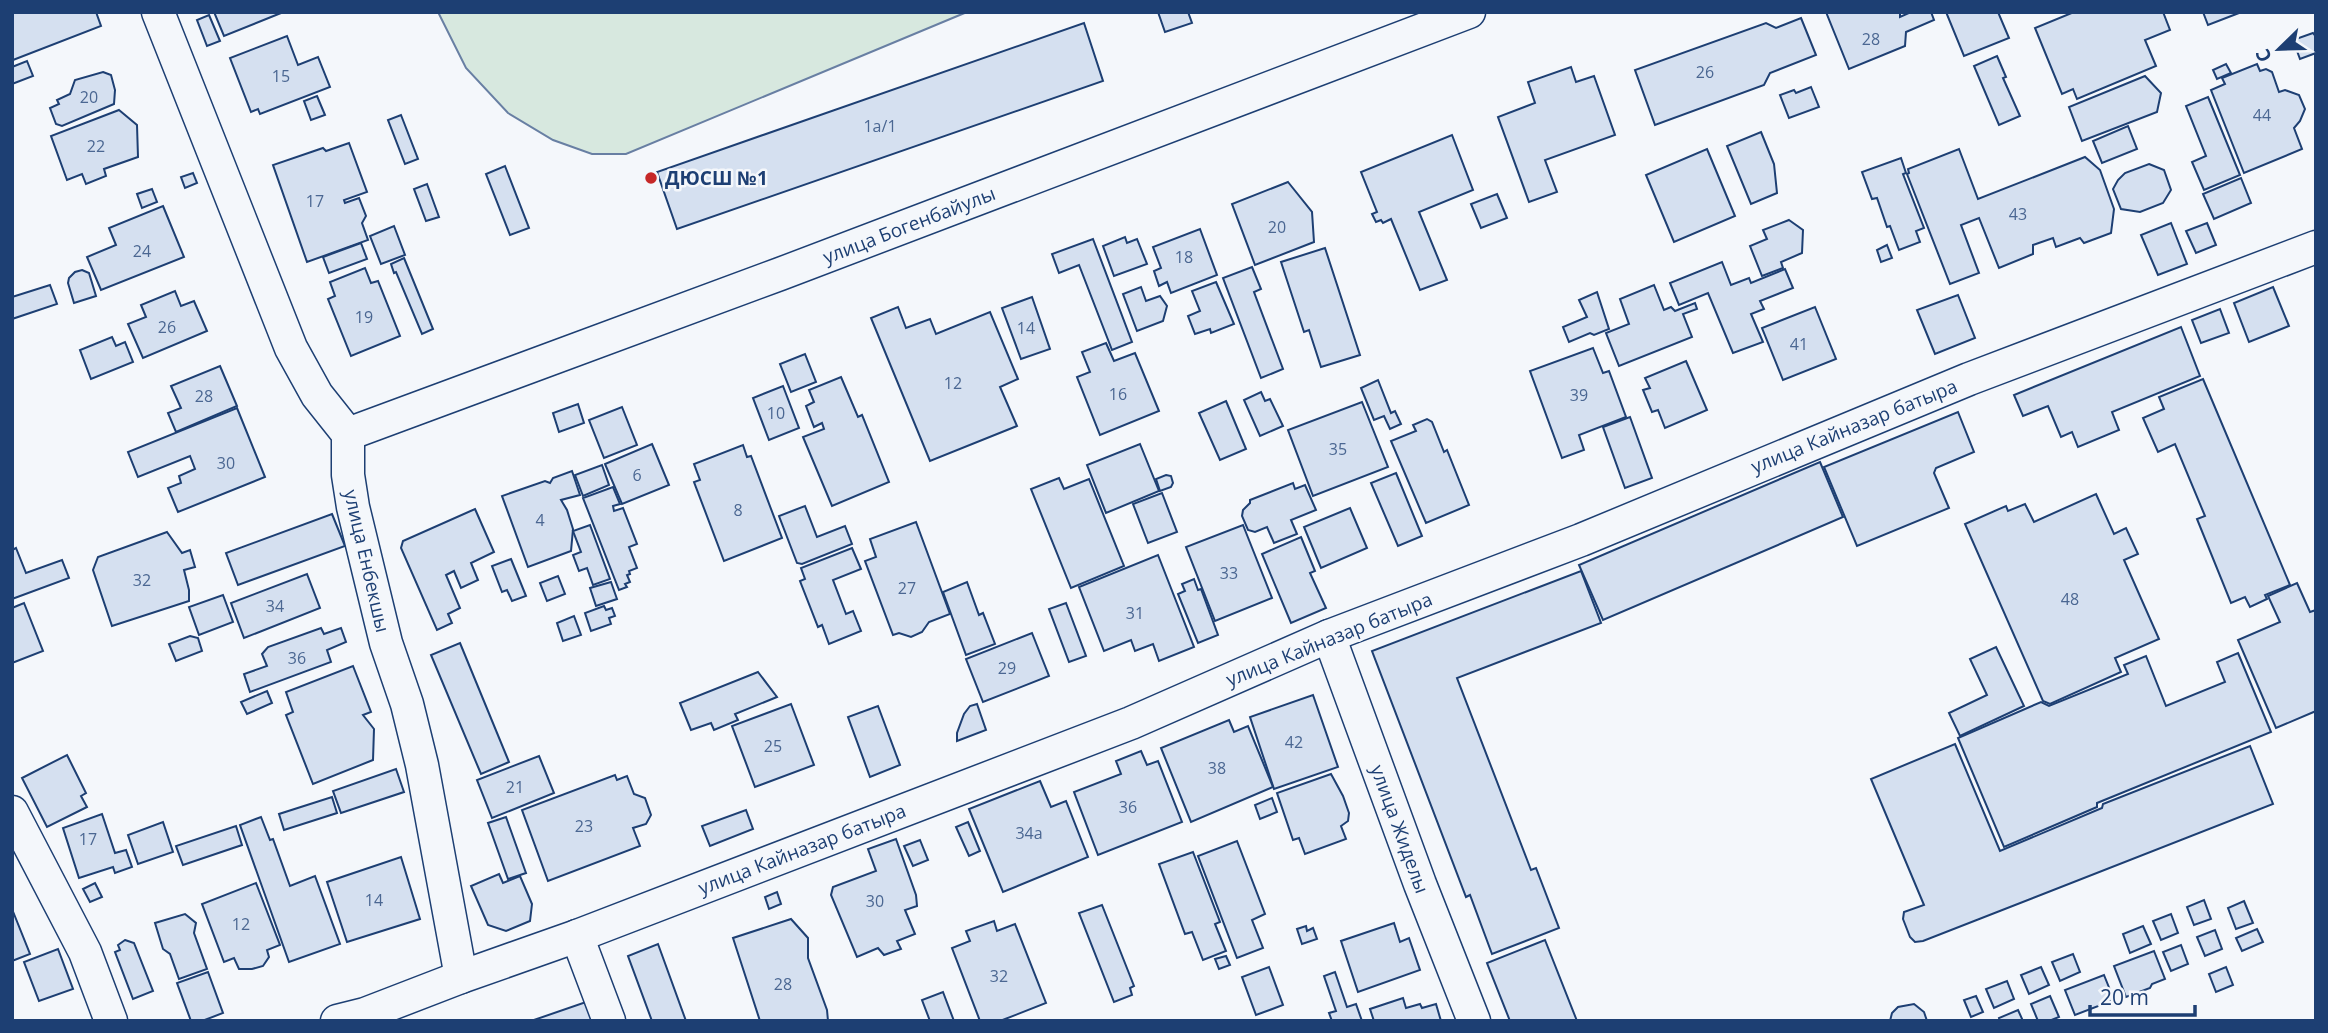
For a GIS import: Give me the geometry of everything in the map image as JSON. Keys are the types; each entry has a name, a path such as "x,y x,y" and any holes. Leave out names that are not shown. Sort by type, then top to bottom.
{"street":[{"path":"158,12 249,248 291,348 317,395 348,434"},
{"name":"улица Богенбайулы","path":"348,434 779,274 1469,12"},
{"name":"улица Кайназар батыра","path":"337,1021 365,1014 577,936 1131,723 1329,636 1581,540 1969,379 2316,247"},
{"name":"улица Енбекшы","path":"348,434 348,475 353,507 386,643 407,704 422,765 461,977"},
{"name":"улица Жиделы","path":"1329,636 1420,884 1474,1021"},
{"path":"12,813 85,953 111,1021"},
{"path":"577,936 609,1021"}],"shaded area":[{"path":"438,12 967,12 626,154 592,154 553,140 508,113 466,68"}],"building":[{"path":"12,12 96,12 101,26 13,60"},
{"path":"214,12 281,12 281,13 224,36"},
{"path":"1158,12 1188,12 1192,23 1165,32"},
{"path":"1826,12 1900,12 1900,17 1911,12 1931,12 1934,20 1906,32 1905,46 1849,69"},
{"path":"1946,12 1998,12 2009,38 1964,56"},
{"path":"2074,12 2163,12 2170,30 2145,40 2156,66 2077,99 2073,89 2062,94 2035,28"},
{"path":"2203,12 2239,12 2239,13 2208,25"},
{"path":"209,15 220,41 207,46 197,20"},
{"path":"1801,18 1816,55 1770,73 1764,85 1655,125 1635,70 1766,23 1776,28"},
{"path":"1084,23 1103,81 677,229 657,172"},
{"path":"2313,33 2316,37 2316,53 2300,59 2293,40"},
{"path":"287,36 298,65 318,57 330,87 260,114 258,109 251,112 230,58"},
{"path":"1997,56 2006,77 2003,78 2020,116 1999,125 1974,66"},
{"path":"27,61 33,76 12,84 12,67"},
{"path":"2226,64 2231,73 2217,79 2213,70"},
{"path":"2257,64 2260,71 2266,69 2272,72 2279,92 2285,90 2299,95 2305,109 2294,128 2302,149 2244,173 2211,90 2225,84 2222,78"},
{"path":"1571,67 1576,82 1594,76 1615,135 1545,160 1557,192 1529,202 1498,117 1535,103 1528,82"},
{"path":"103,72 111,75 115,90 114,104 62,126 56,124 50,108 59,104 57,100 70,94 75,80"},
{"path":"2145,76 2161,93 2157,112 2082,141 2069,107"},
{"path":"1811,87 1819,107 1789,118 1780,95"},
{"path":"317,96 325,115 311,120 304,101"},
{"path":"2208,97 2240,175 2204,190 2192,162 2206,156 2186,106"},
{"path":"119,110 137,125 138,157 104,169 106,176 86,184 82,174 67,180 51,136"},
{"path":"401,115 418,159 405,164 388,120"},
{"path":"2128,126 2137,149 2102,163 2093,141"},
{"path":"1761,132 1774,164 1777,193 1751,204 1727,146"},
{"path":"1452,135 1473,190 1419,212 1447,280 1420,290 1391,219 1383,223 1381,220 1376,222 1372,214 1377,212 1361,172"},
{"path":"349,143 367,192 344,200 345,203 359,198 366,216 362,223 368,240 307,262 273,165 323,148 326,151"},
{"path":"1707,149 1735,216 1674,242 1646,175"},
{"path":"1959,149 1978,199 2085,157 2100,170 2114,209 2111,233 2084,243 2080,238 2056,247 2053,238 2033,245 2033,254 1999,268 1979,218 1961,225 1979,273 1950,284 1907,174 1908,169"},
{"path":"1901,158 1906,173 1903,174 1924,228 1916,231 1920,242 1899,250 1877,198 1872,199 1862,172"},
{"path":"2149,164 2164,170 2171,190 2163,203 2140,212 2121,209 2113,189 2118,180 2125,173"},
{"path":"505,166 529,228 510,235 486,174"},
{"path":"193,173 197,183 185,188 181,177"},
{"path":"2241,178 2251,203 2214,219 2203,194"},
{"path":"1288,182 1312,212 1314,242 1255,265 1232,204"},
{"path":"427,184 439,217 426,221 414,189"},
{"path":"152,189 157,202 142,208 137,194"},
{"path":"1497,194 1507,218 1481,228 1471,204"},
{"path":"163,206 184,257 101,290 87,257 116,245 109,228"},
{"path":"1789,220 1803,230 1802,253 1781,262 1783,268 1762,276 1750,246 1767,239 1763,230"},
{"path":"2171,223 2187,264 2158,275 2141,235"},
{"path":"2207,223 2216,245 2196,253 2186,231"},
{"path":"394,226 405,255 381,264 370,236"},
{"path":"1200,229 1217,275 1171,293 1167,282 1159,286 1154,271 1161,268 1153,247"},
{"path":"1125,237 1127,243 1137,239 1147,264 1114,276 1103,246"},
{"path":"1093,239 1132,342 1112,350 1079,265 1059,273 1052,254"},
{"path":"361,243 367,259 329,273 323,257"},
{"path":"1887,245 1892,258 1881,262 1877,250"},
{"path":"1325,248 1360,355 1321,367 1309,330 1304,332 1281,262"},
{"path":"404,258 433,329 422,334 391,264"},
{"path":"1722,262 1731,285 1749,278 1751,283 1785,269 1793,288 1760,301 1764,309 1751,314 1763,342 1733,353 1708,293 1679,305 1670,283"},
{"path":"1252,267 1261,289 1254,292 1283,369 1261,378 1223,278"},
{"path":"365,268 371,283 378,281 400,336 351,356 328,299 335,296 330,282"},
{"path":"82,270 89,273 96,296 74,303 69,278"},
{"path":"1216,282 1234,324 1211,333 1210,329 1195,334 1188,316 1200,311 1192,291"},
{"path":"50,285 57,304 12,319 12,297"},
{"path":"1654,285 1664,310 1671,307 1675,311 1695,303 1697,309 1683,314 1692,337 1619,366 1606,333 1629,324 1620,299"},
{"path":"1141,287 1146,301 1160,296 1167,306 1163,321 1137,331 1123,294"},
{"path":"2273,287 2289,326 2249,342 2234,303"},
{"path":"175,291 181,306 194,301 207,331 143,358 128,324 146,317 141,305"},
{"path":"1597,292 1609,329 1569,342 1563,327 1587,317 1579,300"},
{"path":"1958,295 1975,338 1935,354 1917,310"},
{"path":"1032,297 1050,349 1021,359 1002,308"},
{"path":"898,307 906,328 930,319 936,334 990,312 1018,379 1000,387 1017,426 930,461 871,318"},
{"path":"1815,307 1836,359 1783,380 1762,328"},
{"path":"2220,309 2229,333 2201,343 2192,320"},
{"path":"2181,327 2200,376 2112,412 2119,430 2078,447 2072,432 2061,437 2048,406 2023,416 2014,395"},
{"path":"112,337 116,346 125,342 133,362 91,379 80,350"},
{"path":"1106,343 1114,361 1135,353 1159,411 1100,435 1077,377 1090,372 1082,352"},
{"path":"1593,348 1603,373 1609,371 1626,417 1579,435 1584,450 1562,458 1530,371"},
{"path":"805,354 816,382 791,392 780,364"},
{"path":"1686,361 1707,410 1665,428 1658,410 1652,412 1643,390 1650,388 1645,378"},
{"path":"220,366 237,406 176,432 168,413 181,408 171,386"},
{"path":"841,377 858,417 862,415 889,482 832,506 803,437 824,429 822,423 814,427 806,406 814,402 809,390"},
{"path":"2203,379 2290,585 2265,595 2267,599 2250,607 2245,597 2231,603 2197,519 2205,516 2175,444 2158,452 2143,418 2164,409 2159,397"},
{"path":"1378,380 1391,413 1395,411 1401,424 1390,429 1384,416 1374,420 1361,388"},
{"path":"783,386 799,428 769,440 753,398"},
{"path":"1261,392 1265,401 1270,399 1283,426 1260,436 1244,400"},
{"path":"1226,401 1246,449 1220,460 1199,413"},
{"path":"1362,402 1388,467 1313,496 1288,430"},
{"path":"578,404 584,423 559,432 553,413"},
{"path":"622,407 637,445 604,458 589,420"},
{"path":"237,408 265,477 178,512 168,488 181,483 179,476 195,469 190,456 138,477 128,452"},
{"path":"1958,412 1974,452 1936,468 1934,473 1949,508 1857,546 1824,467"},
{"path":"1630,417 1652,478 1625,488 1603,427"},
{"path":"1427,419 1432,422 1444,452 1447,450 1469,505 1426,523 1391,441 1416,431 1413,425"},
{"path":"652,444 669,485 622,504 605,464"},
{"path":"1140,444 1159,491 1106,513 1087,465"},
{"path":"743,445 747,457 751,456 782,538 724,561 694,482 700,480 694,464"},
{"path":"1820,462 1843,517 1603,620 1579,565"},
{"path":"602,465 609,485 583,496 575,475"},
{"path":"572,471 580,495 561,500 573,529 571,551 528,567 502,496 545,481 550,483 553,478"},
{"path":"1396,473 1422,536 1398,546 1371,483"},
{"path":"1171,476 1173,483 1171,487 1160,491 1156,479"},
{"path":"1059,478 1064,489 1089,479 1124,566 1071,588 1031,489"},
{"path":"1293,483 1295,489 1305,485 1316,510 1291,520 1297,534 1274,543 1267,527 1255,532 1248,530 1242,516 1250,500"},
{"path":"613,487 620,504 613,506 614,511 623,508 637,544 629,547 637,568 629,571 630,574 627,575 630,582 625,584 627,587 619,590 583,498"},
{"path":"1162,493 1177,532 1148,543 1133,504"},
{"path":"2096,494 2114,534 2126,528 2138,554 2124,560 2159,639 2115,658 2121,672 2050,704 2043,701 1965,524 2006,506 2008,511 2025,504 2034,522"},
{"path":"805,506 817,537 845,526 852,544 802,564 797,563 779,516"},
{"path":"1350,508 1367,548 1321,568 1304,527"},
{"path":"475,509 494,552 471,563 478,580 461,588 454,571 446,575 460,608 448,614 452,623 437,630 401,548 403,541"},
{"path":"332,514 345,546 238,585 226,553"},
{"path":"916,522 950,614 929,622 922,632 911,637 899,633 893,635 865,561 876,557 870,539"},
{"path":"590,525 610,579 593,585 587,568 579,571 573,555 581,552 573,531"},
{"path":"1243,525 1272,598 1215,621 1186,547"},
{"path":"167,532 182,553 190,550 195,567 184,570 189,601 112,626 93,570 98,557"},
{"path":"1301,537 1315,571 1310,573 1326,608 1291,623 1262,554"},
{"path":"16,548 26,573 62,560 69,578 12,599 12,550"},
{"path":"852,548 861,569 833,580 846,614 853,611 861,631 829,644 822,625 818,627 800,581 805,579 801,568"},
{"path":"1158,555 1194,647 1159,661 1153,644 1135,651 1131,640 1104,651 1079,587"},
{"path":"511,559 526,596 512,601 507,590 502,592 492,566"},
{"path":"1581,571 1601,623 1457,678 1531,870 1536,868 1559,928 1492,954 1470,895 1466,897 1372,651"},
{"path":"307,574 320,608 244,638 231,603"},
{"path":"558,576 565,594 547,601 540,583"},
{"path":"1194,579 1198,590 1201,589 1218,635 1198,643 1178,594 1185,591 1182,584"},
{"path":"611,582 617,599 596,606 590,588"},
{"path":"967,582 979,615 983,613 995,644 966,655 943,592"},
{"path":"2297,583 2310,612 2316,610 2316,711 2276,728 2238,640 2280,622 2268,596"},
{"path":"223,595 233,622 199,635 189,607"},
{"path":"24,603 43,651 12,663 12,608"},
{"path":"1066,603 1086,656 1069,662 1049,609"},
{"path":"604,606 606,610 612,608 615,616 609,618 611,624 591,631 585,613"},
{"path":"574,616 581,635 563,641 557,623"},
{"path":"321,628 324,634 341,628 346,642 327,650 331,662 250,692 244,674 267,666 262,654 268,647"},
{"path":"1032,633 1049,676 983,702 966,659"},
{"path":"190,636 198,638 202,651 176,661 169,644"},
{"path":"460,643 509,762 481,774 431,655"},
{"path":"1996,647 2024,706 1960,736 1949,713 1987,695 1970,659"},
{"path":"2238,653 2271,732 2097,803 2097,807 2004,847 1958,738 2041,702 2049,706 2128,674 2124,665 2146,656 2166,706 2225,682 2217,662"},
{"path":"353,666 371,712 363,715 374,729 373,760 313,784 286,715 293,712 286,692"},
{"path":"758,672 777,697 735,714 738,720 714,730 711,723 691,730 680,703"},
{"path":"267,691 272,703 247,714 241,702"},
{"path":"1313,695 1338,767 1274,789 1250,717"},
{"path":"791,704 814,765 755,787 732,726"},
{"path":"977,704 986,730 957,741 964,714 970,706"},
{"path":"878,706 900,765 870,777 848,717"},
{"path":"1229,720 1234,732 1248,726 1273,787 1191,822 1161,748"},
{"path":"1955,744 2000,851 2102,808 2103,804 2250,746 2273,804 1915,942 1910,937 1903,919 1904,912 1924,905 1871,779"},
{"path":"1141,751 1147,765 1158,761 1182,822 1098,855 1074,792 1121,774 1116,761"},
{"path":"67,755 86,793 81,796 87,807 47,827 22,778"},
{"path":"539,756 554,793 492,818 477,780"},
{"path":"396,769 404,792 341,813 333,791"},
{"path":"1331,774 1349,813 1348,821 1341,826 1346,839 1305,854 1299,838 1293,840 1277,793"},
{"path":"615,775 617,780 627,776 634,794 645,798 651,815 646,824 633,828 640,846 548,881 522,810"},
{"path":"1040,781 1051,807 1066,801 1088,857 1003,892 969,809"},
{"path":"332,797 337,813 284,830 279,814"},
{"path":"1272,798 1277,812 1260,819 1255,805"},
{"path":"746,810 753,829 710,846 702,826"},
{"path":"102,814 115,853 126,850 132,867 115,873 113,867 79,878 63,828"},
{"path":"261,817 270,840 273,839 290,886 315,876 340,944 289,962 240,825"},
{"path":"506,817 526,873 508,879 488,823"},
{"path":"163,822 173,852 138,864 128,835"},
{"path":"968,822 980,851 969,856 956,827"},
{"path":"236,826 242,845 183,865 176,846"},
{"path":"896,839 916,895 917,906 905,910 915,934 897,941 901,949 884,955 878,948 857,957 831,895 833,887 876,871 868,849"},
{"path":"920,840 928,860 913,866 904,846"},
{"path":"1237,841 1265,914 1252,920 1263,948 1237,958 1198,856"},
{"path":"1193,852 1220,922 1215,924 1226,951 1203,960 1192,932 1185,934 1159,864"},
{"path":"401,857 420,919 347,942 327,882"},
{"path":"499,874 503,883 520,876 532,904 530,921 506,931 488,925 471,886"},
{"path":"95,883 102,897 90,902 83,889"},
{"path":"256,883 280,945 267,950 269,957 263,966 239,969 234,958 224,962 202,904"},
{"path":"777,892 781,904 769,909 765,897"},
{"path":"2204,900 2211,919 2194,925 2187,907"},
{"path":"2244,901 2253,923 2236,929 2228,908"},
{"path":"1102,905 1134,986 1130,988 1132,995 1114,1002 1079,913"},
{"path":"12,909 30,954 12,961"},
{"path":"185,914 196,923 194,933 207,969 179,979 170,954 163,949 155,923"},
{"path":"2171,914 2178,933 2161,940 2153,921"},
{"path":"791,919 808,938 808,958 827,1010 828,1021 760,1021 733,938"},
{"path":"994,921 997,931 1015,924 1046,1003 1000,1021 980,1021 952,948 970,941 966,931"},
{"path":"1394,923 1400,942 1409,938 1420,970 1358,992 1341,941"},
{"path":"1306,926 1307,931 1313,928 1317,939 1302,944 1297,929"},
{"path":"2143,926 2151,944 2130,953 2123,934"},
{"path":"2257,929 2263,942 2242,951 2236,938"},
{"path":"2215,930 2222,949 2205,956 2197,937"},
{"path":"125,940 134,943 153,991 133,999 115,952 120,950 118,945"},
{"path":"1545,940 1577,1021 1510,1021 1487,963"},
{"path":"658,944 686,1021 652,1021 628,956"},
{"path":"2181,945 2188,964 2171,971 2163,952"},
{"path":"58,949 73,989 39,1001 24,962"},
{"path":"2154,951 2165,979 2126,997 2114,966"},
{"path":"2073,954 2080,972 2060,981 2052,962"},
{"path":"1226,956 1230,965 1219,969 1215,959"},
{"path":"1269,967 1283,1005 1256,1015 1242,977"},
{"path":"2041,967 2049,985 2029,994 2021,975"},
{"path":"2226,967 2233,985 2216,992 2209,974"},
{"path":"208,972 223,1013 202,1021 191,1021 177,983"},
{"path":"1335,972 1347,1007 1356,1004 1362,1021 1332,1021 1329,1013 1336,1011 1324,976"},
{"path":"2104,975 2114,1000 2075,1015 2065,990"},
{"path":"2007,981 2014,999 1994,1008 1986,989"},
{"path":"943,992 954,1021 930,1021 922,1000"},
{"path":"1976,996 1983,1012 1971,1017 1964,1000"},
{"path":"2050,996 2059,1017 2038,1021 2031,1004"},
{"path":"1403,998 1406,1008 1420,1004 1422,1008 1436,1004 1441,1021 1374,1021 1370,1009"},
{"path":"586,1002 593,1021 531,1021"},
{"path":"1914,1004 1924,1012 1927,1021 1890,1021 1892,1013 1898,1007"},
{"path":"2018,1010 2023,1021 2000,1021 1999,1018"}],"place":[{"name":"ДЮСШ №1","path":"651,178"}]}
